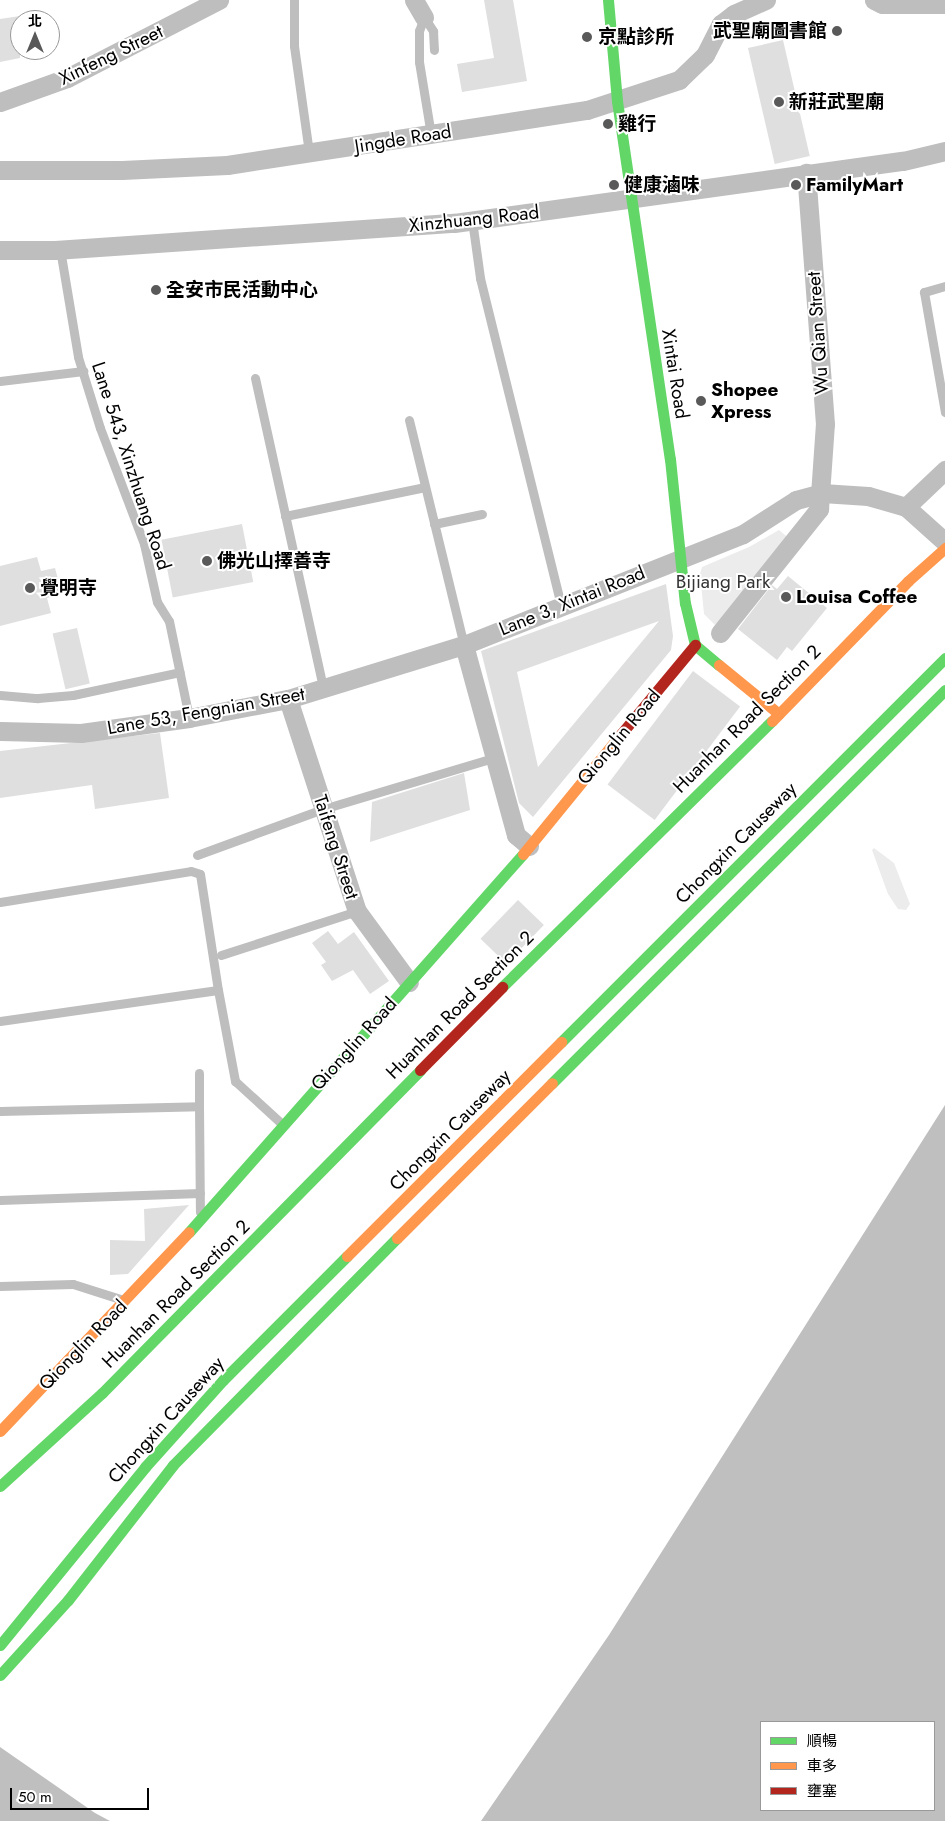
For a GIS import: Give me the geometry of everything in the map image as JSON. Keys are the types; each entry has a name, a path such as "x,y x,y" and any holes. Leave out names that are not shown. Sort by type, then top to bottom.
{"street":[{"name":"Xinfeng Street","path":"0,102 67,78 218,0"},
{"path":"414,0 424,17"},
{"name":"Xintai Road","path":"608,0 617,101 636,197 670,459 685,603 695,645"},
{"name":"Jingde Road","path":"0,170 122,170 227,165 587,110 679,80 705,55 721,24 734,14 766,0"},
{"path":"874,0 882,4 945,4"},
{"name":"Xinzhuang Road","path":"0,250 60,249 472,220 903,161 945,151"},
{"name":"Wu Qian Street","path":"806,174 825,424 822,493"},
{"path":"945,470 906,507 945,542"},
{"path":"720,633 806,528 819,509 822,493"},
{"name":"Lane 3, Xintai Road","path":"464,645 743,534 796,500 822,493 868,496 906,507"},
{"name":"Huanhan Road Section 2","path":"0,1486 102,1393 521,968 779,714 908,581 945,548"},
{"path":"464,645 516,835 529,846"},
{"name":"Lane 53, Fengnian Street","path":"0,731 81,733 189,718 288,699 464,645"},
{"path":"695,645 779,714"},
{"name":"Qionglin Road","path":"0,1431 126,1301 200,1220 282,1124 529,846 695,645"},
{"name":"Chongxin Causeway","path":"0,1645 150,1461 217,1387 945,658"},
{"name":"Chongxin Causeway","path":"0,1675 68,1600 173,1465 225,1410 945,690"},
{"name":"Taifeng Street","path":"288,699 357,911 409,982"}],"lane":[{"path":"294,0 294,46 309,153"},
{"path":"424,17 433,31 434,50"},
{"path":"424,17 418,32 419,62 431,135"},
{"path":"472,220 480,278 561,606"},
{"name":"Lane 543, Xinzhuang Road","path":"60,249 83,371 100,428 144,544 157,602 169,621 189,718"},
{"path":"945,286 924,292 945,412"},
{"path":"0,381 83,371"},
{"path":"255,378 324,688"},
{"path":"409,420 464,645"},
{"path":"286,516 425,487"},
{"path":"434,524 482,514"},
{"path":"0,695 38,698 73,695 180,672"},
{"path":"197,855 323,808 496,757"},
{"path":"0,902 191,871 200,874 218,990 235,1081 282,1124"},
{"path":"222,956 357,911"},
{"path":"0,1021 218,990"},
{"path":"199,1073 200,1220"},
{"path":"0,1112 199,1106"},
{"path":"0,1200 200,1193"},
{"path":"0,1286 73,1284 126,1301"}],"green space":[{"name":"Bijiang Park","path":"779,530 791,540 715,625 704,614 700,574 702,567 749,547"},
{"path":"874,848 894,863 910,904 906,910 898,909 888,894 872,850"}],"shaded area":[{"path":"945,1105 945,1821 481,1821 609,1635"},
{"path":"0,1747 95,1813 110,1821 0,1821"}],"building":[{"path":"484,0 513,0 527,81 462,92 457,64 494,58"},
{"path":"10,18 10,60 0,62 0,19"},
{"name":"新莊武聖廟","path":"783,40 810,156 775,164 748,48"},
{"name":"佛光山擇善寺","path":"242,524 253,582 173,598 162,540"},
{"name":"覺明寺","path":"37,557 41,571 55,568 62,594 47,598 51,613 0,626 0,566"},
{"path":"788,576 827,608 792,651 787,647 777,660 738,629 772,585 777,589"},
{"path":"666,584 673,636 671,650 533,817 519,803 481,651","holes":["659,621 538,767 517,672"]},
{"path":"77,628 90,684 65,689 53,634"},
{"path":"693,671 740,707 655,820 608,784"},
{"path":"160,733 169,798 95,809 92,785 0,798 0,751"},
{"path":"464,773 470,810 370,842 372,802"},
{"path":"518,900 544,925 506,964 480,939"},
{"path":"328,931 338,944 354,932 389,981 370,994 353,970 332,981 321,965 326,962 312,943"},
{"path":"189,1205 128,1274 110,1275 110,1240 145,1241 144,1209"}],"traffic: fast":[{"path":"608,0 617,101 670,459 685,603 695,645 719,665"},
{"path":"561,1042 945,658"},
{"path":"552,1083 945,690"},
{"path":"502,987 772,721"},
{"path":"189,1232 523,854"},
{"path":"0,1486 102,1393 420,1070"},
{"path":"0,1675 68,1600 173,1465 397,1238"},
{"path":"0,1645 145,1467 223,1380 347,1256"}],"traffic: slow":[{"path":"772,721 908,581 945,548"},
{"path":"719,665 779,714"},
{"path":"523,854 621,734"},
{"path":"347,1256 561,1042"},
{"path":"397,1238 552,1083"},
{"path":"0,1431 189,1232"}],"traffic: jam":[{"path":"621,734 695,645"},
{"path":"420,1070 502,987"}],"place":[{"name":"武聖廟圖書館","path":"837,31"},
{"name":"京點診所","path":"587,37"},
{"name":"新莊武聖廟","path":"779,102"},
{"name":"雞行","path":"608,124"},
{"name":"健康滷味","path":"614,185"},
{"name":"FamilyMart","path":"796,185"},
{"name":"全安市民活動中心","path":"156,290"},
{"name":"Shopee Xpress","path":"701,401"},
{"name":"佛光山擇善寺","path":"207,561"},
{"name":"覺明寺","path":"30,588"},
{"name":"Louisa Coffee","path":"786,597"}]}
